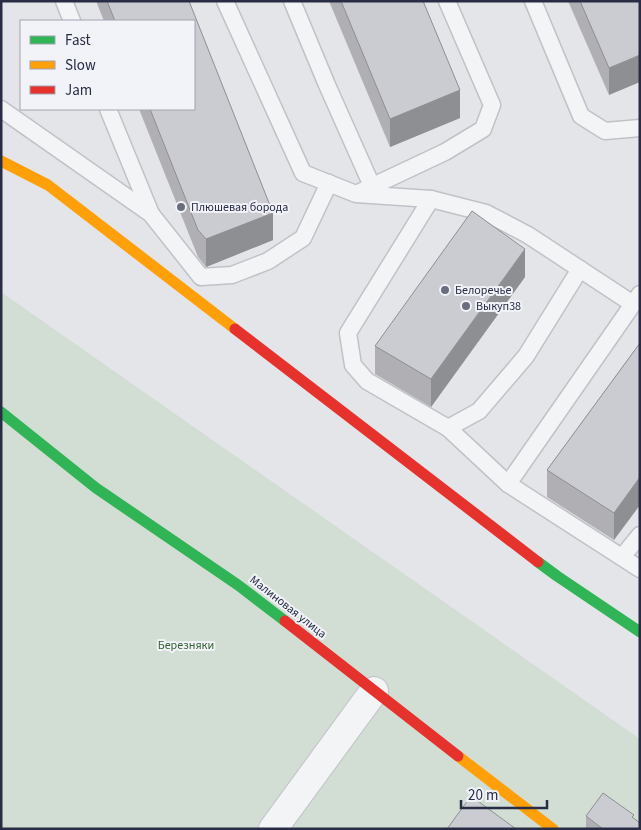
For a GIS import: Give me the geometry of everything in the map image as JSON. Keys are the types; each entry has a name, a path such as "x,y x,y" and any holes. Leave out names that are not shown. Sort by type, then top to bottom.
{"street":[{"path":"1,161 48,185 557,576 640,632"},
{"name":"Малиновая улица","path":"1,412 96,488 238,585 553,829"},
{"path":"272,829 374,691"}],"lane":[{"path":"64,1 72,20"},
{"path":"292,1 372,186"},
{"path":"356,194 445,152 483,130 492,105 447,1"},
{"path":"533,1 581,116 605,131 640,128"},
{"path":"227,2 302,173 356,194 431,199 486,213 528,235 580,269 636,299 508,484"},
{"path":"1,109 151,214 201,276 232,275 268,261 303,238 329,183"},
{"path":"108,110 151,214"},
{"path":"431,199 348,333 352,365 367,382 448,428 508,484 640,569"},
{"path":"448,428 479,411 526,356 580,269"},
{"path":"622,557 640,534"}],"green space":[{"name":"Березняки","path":"1,292 640,739 640,829 1,829"}],"building":[{"path":"107,1 189,1 273,213 206,239 198,230 150,110 195,110 195,20 115,20"},
{"path":"341,1 423,1 460,90 390,119"},
{"path":"580,1 640,1 640,55 609,68"},
{"path":"472,211 525,249 431,379 375,346"},
{"path":"640,343 640,477 614,513 547,470"},
{"path":"603,793 634,815 632,817 640,823 640,829 603,829 586,816"},
{"path":"471,796 516,829 447,829"}],"traffic: fast":[{"path":"1,412 96,488 238,585 285,621"},
{"path":"538,562 640,632"}],"traffic: slow":[{"path":"1,161 48,185 235,329"},
{"path":"458,756 553,829"}],"traffic: jam":[{"path":"235,329 538,562"},
{"path":"285,621 458,756"}],"place":[{"name":"Плюшевая борода","path":"181,207"},
{"name":"Белоречье","path":"445,290"},
{"name":"Выкуп38","path":"466,306"}]}
